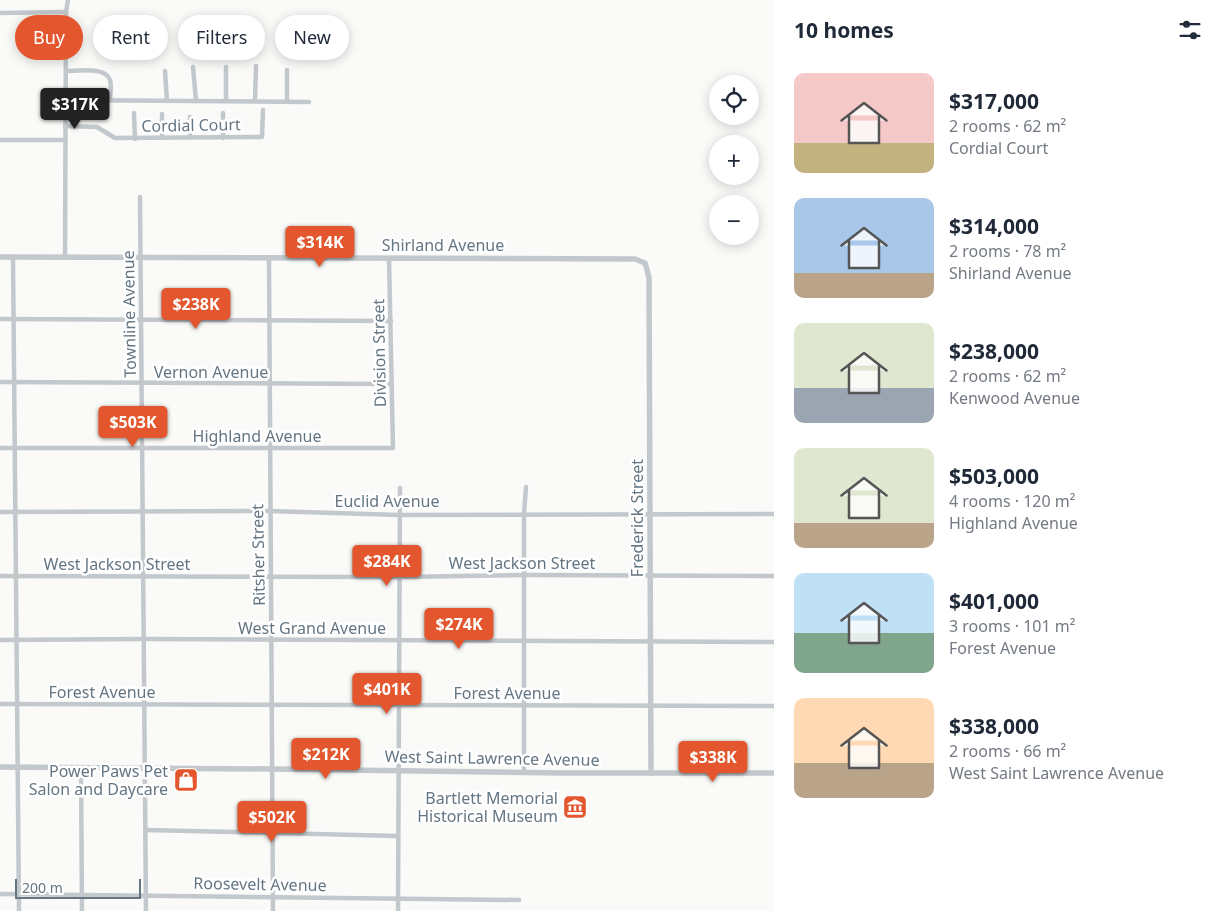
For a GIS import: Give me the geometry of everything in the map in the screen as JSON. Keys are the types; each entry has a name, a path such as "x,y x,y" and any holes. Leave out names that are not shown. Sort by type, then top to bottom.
{"street":[{"path":"65,257 66,12 68,0"},
{"path":"0,13 66,12"},
{"path":"255,101 256,66"},
{"path":"193,67 196,101"},
{"path":"226,67 226,101"},
{"path":"287,70 287,102"},
{"path":"66,71 101,71 111,81 110,100"},
{"path":"165,71 167,101"},
{"path":"66,100 310,102"},
{"name":"Cordial Court","path":"65,126 97,127 115,138 262,137 263,110"},
{"path":"134,113 135,139"},
{"path":"223,113 223,138"},
{"path":"162,114 162,138"},
{"path":"190,117 190,137"},
{"path":"0,140 65,140"},
{"name":"Townline Avenue","path":"140,197 146,911"},
{"name":"Shirland Avenue","path":"0,257 635,259 645,263"},
{"path":"13,257 19,911"},
{"name":"Ritsher Street","path":"269,258 269,512 273,911"},
{"name":"Division Street","path":"389,258 393,448"},
{"name":"Frederick Street","path":"645,263 649,277 651,773"},
{"path":"0,319 391,321"},
{"name":"Vernon Avenue","path":"0,382 392,384"},
{"name":"Highland Avenue","path":"0,448 393,448"},
{"path":"524,773 524,514 526,487"},
{"path":"398,911 400,488"},
{"name":"Euclid Avenue","path":"0,512 143,511 399,515 774,514"},
{"name":"West Jackson Street","path":"0,576 774,576"},
{"name":"West Grand Avenue","path":"0,640 774,642"},
{"name":"Forest Avenue","path":"0,704 774,706"},
{"name":"West Saint Lawrence Avenue","path":"0,767 524,773 774,773"},
{"path":"81,768 82,911"},
{"path":"146,830 398,836"},
{"name":"Roosevelt Avenue","path":"0,894 519,900"}],"place":[{"name":"Power Paws Pet Salon and Daycare","path":"186,780"},
{"name":"Bartlett Memorial Historical Museum","path":"575,807"}]}
